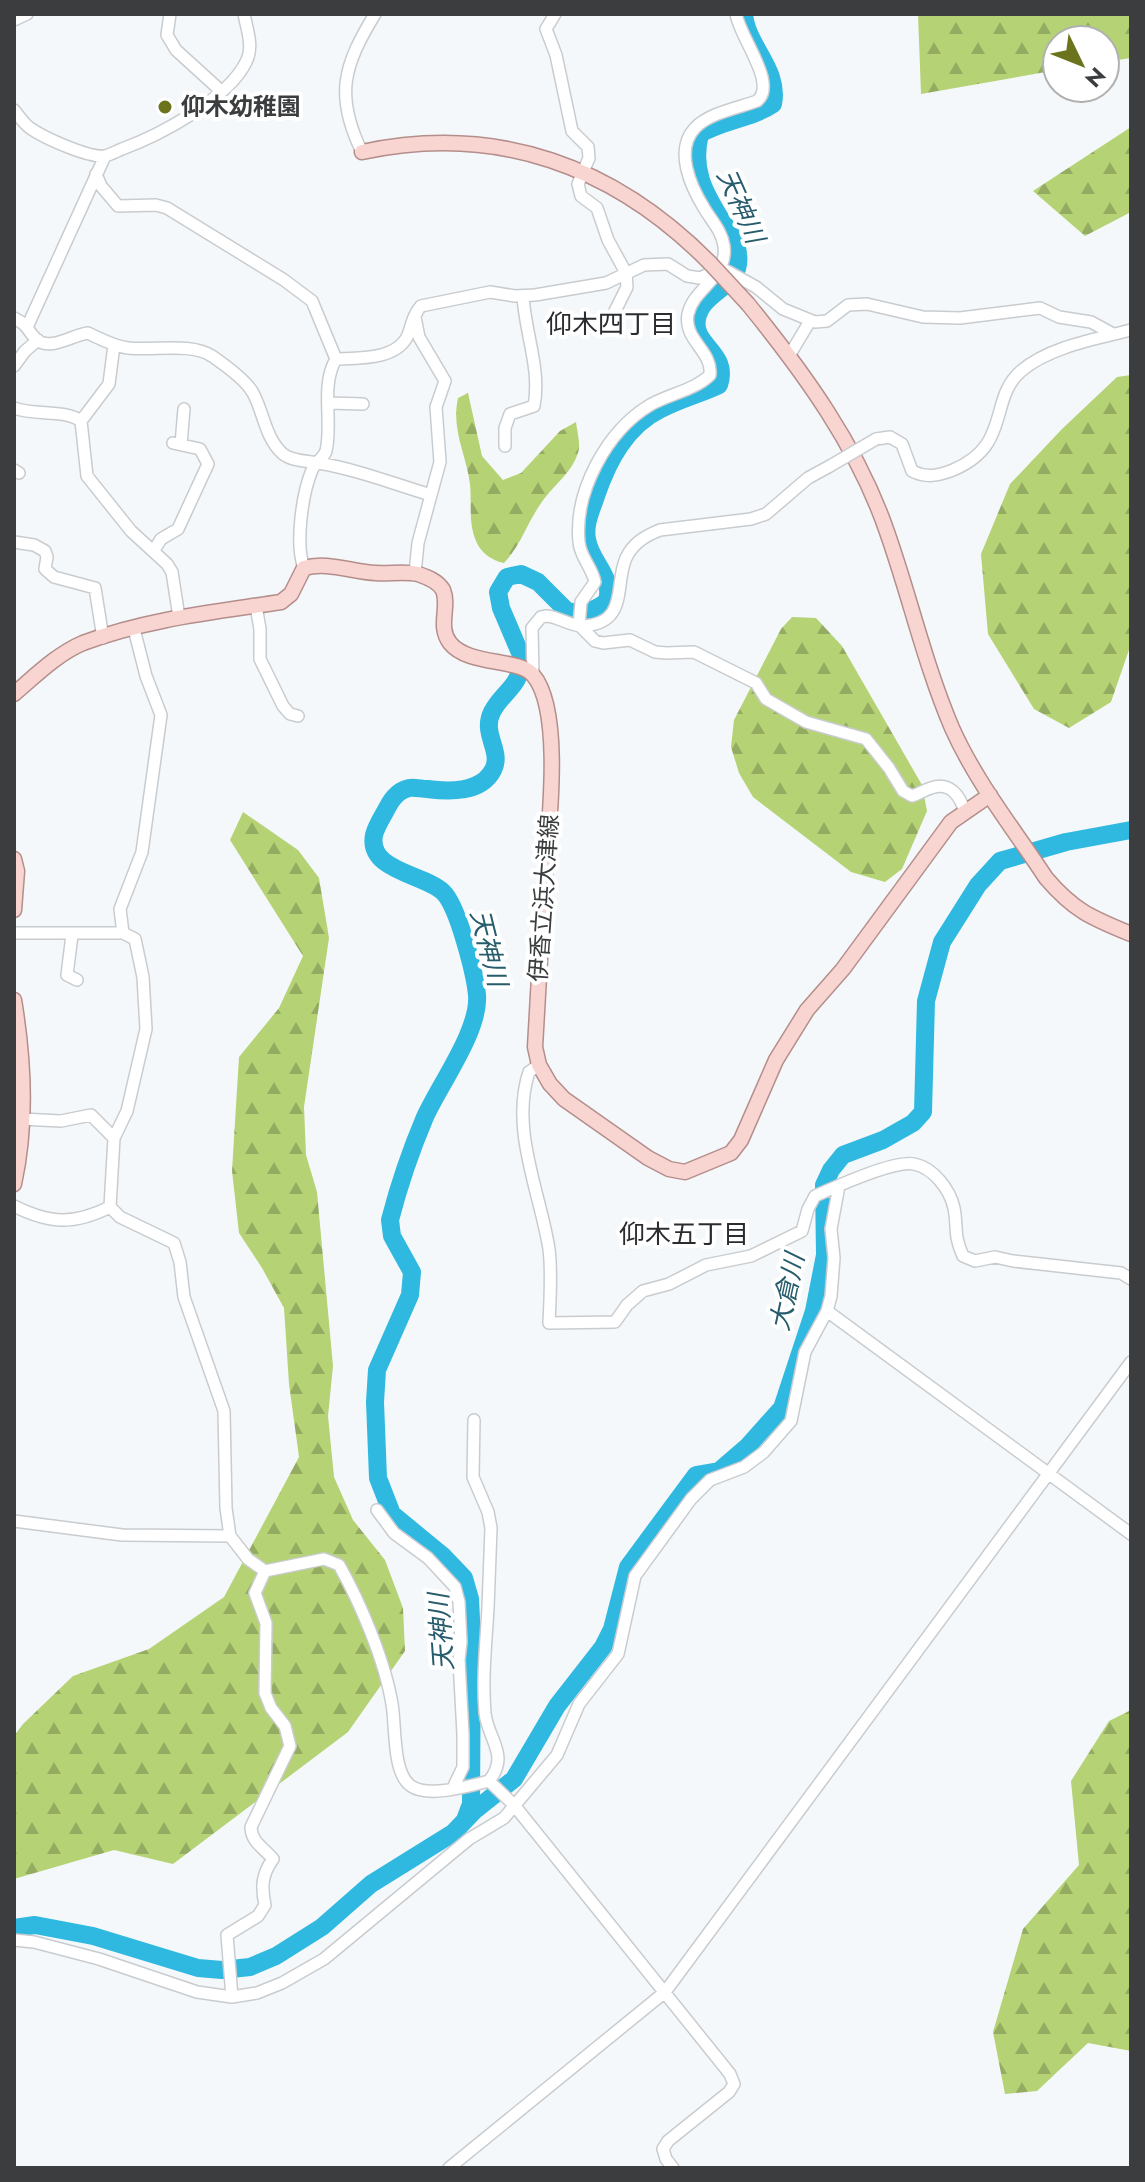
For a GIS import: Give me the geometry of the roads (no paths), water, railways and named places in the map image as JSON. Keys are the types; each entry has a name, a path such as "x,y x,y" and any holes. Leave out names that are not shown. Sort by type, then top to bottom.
{"main road":[{"path":"362,152 429,142 466,143 538,157 583,171 629,196 666,222 723,271 789,356 864,475 887,531 952,728 990,795 1061,896 1078,911 1131,934"},
{"path":"14,694 57,659 82,644 179,617 286,599 304,568 317,564 376,573 415,573 432,579 444,593 443,630 455,648 477,658 530,672"},
{"name":"伊香立浜大津線","path":"530,672 546,703 551,782 535,1047 539,1065"},
{"path":"539,1065 564,1099 648,1158 669,1169 685,1172 731,1153 741,1140 776,1060 807,1010 859,949 951,822 990,795"},
{"path":"14,859 17,871 14,910"},
{"path":"14,1000 21,1057 18,1091 21,1137 14,1184"}],"street":[{"path":"14,20 27,14"},
{"path":"170,14 167,35 176,50 221,91"},
{"path":"14,110 29,127 80,151 105,156 153,138 221,91 239,74 250,46 244,14"},
{"path":"362,152 348,116 345,87 350,59 375,14"},
{"path":"555,14 546,29 560,70 572,131 588,147 589,158 578,184 581,196 597,208 608,240 626,273 627,287 610,321"},
{"path":"578,622 581,602 595,582 579,545 579,530 594,470 606,446 631,419 659,400 710,375 711,365 690,336 688,319 695,298 723,271 724,243 691,185 686,151 695,127 763,96 762,77 736,14"},
{"path":"28,325 105,156"},
{"path":"96,174 101,186 118,206 156,205 167,208 312,301 336,359 328,376 325,452 316,463 310,479 299,534 298,548 304,568"},
{"path":"336,359 373,357 399,347 407,338 415,313 421,306 490,292 523,296 606,283 644,265 668,264 687,276 700,278 723,271 756,287 783,309 810,321 827,321 848,305 867,304 923,317 960,318 1040,308 1059,317 1091,322 1113,334"},
{"path":"505,446 505,428 510,414 534,406 537,386 523,296"},
{"path":"415,313 419,337 445,381 436,407 440,462 418,543 415,573"},
{"path":"14,318 28,325 38,340 47,344 88,333 114,345 163,350 195,348 213,357 249,387 264,424 283,454 290,459 316,463 431,495"},
{"path":"789,356 810,321"},
{"path":"530,672 535,622 547,616 593,625 614,611 620,599 625,561 637,542 646,536 660,530 751,519 766,514 808,478 876,439 890,437 902,444 912,471 923,477 955,469 975,457 993,435 1008,391 1023,369 1065,348 1131,330"},
{"path":"14,366 38,340"},
{"path":"114,345 112,377 81,421 87,476 131,531 154,550 172,572 179,617"},
{"path":"329,403 363,404"},
{"path":"14,408 31,414 64,413 81,421"},
{"path":"154,550 161,539 178,529 207,471 208,464 200,449 177,443 185,426 184,409"},
{"path":"14,542 34,545 45,551 45,569 54,577 95,588 103,638"},
{"path":"256,606 260,659 283,706 290,714 298,716"},
{"path":"578,622 595,641 630,640 655,652 694,652 756,683 766,699 806,722 866,739 903,791 912,796 933,786 950,788 957,794 965,812"},
{"path":"123,933 120,909 142,852 161,715 146,676 134,629"},
{"path":"14,933 123,933 135,939 147,1002 146,1029 127,1111 114,1138 110,1207 120,1217 174,1243 180,1262 184,1297 224,1411 226,1508 230,1536 248,1559 265,1571 324,1559 339,1565 382,1664 392,1703 402,1777 410,1786 432,1793 490,1783 514,1805 730,2074 734,2084 729,2092 668,2141 663,2149 673,2168"},
{"path":"72,935 67,975 77,980"},
{"path":"539,1065 529,1072 523,1103 532,1181 549,1248 549,1323 615,1322 627,1305 643,1291 669,1284 706,1265 751,1256 802,1231 815,1196 899,1164 915,1164 932,1173 947,1190 954,1209 955,1239 963,1256 975,1261 995,1257 1121,1273 1131,1279"},
{"path":"21,1119 61,1121 91,1115 114,1138"},
{"path":"14,1940 34,1942 99,1959 197,1992 232,1997 257,1993 324,1959 469,1839 504,1818 557,1755 579,1704 618,1654 635,1576 691,1499 710,1480 754,1460 791,1421 805,1352 827,1311 834,1280 831,1229 839,1186"},
{"path":"14,1206 40,1219 65,1221 94,1215 110,1207"},
{"path":"827,1311 1131,1534"},
{"path":"449,2168 665,1992 1131,1362"},
{"path":"474,1420 473,1477 488,1512 491,1528 485,1715 500,1754 490,1783"},
{"path":"377,1510 394,1533 428,1558 455,1587 461,1642 463,1745 463,1767 457,1787"},
{"path":"14,1521 122,1535 230,1536"},
{"path":"232,1997 227,1935 258,1916 265,1905 262,1889 266,1869 273,1859 256,1842 251,1827 290,1746 285,1726 271,1708 265,1693 266,1623 255,1593 265,1571"}],"waterway":[{"name":"天神川","path":"465,1820 471,1804 470,1599 464,1578 443,1556 392,1514 378,1478 375,1402 377,1370 410,1295 412,1272 392,1236 390,1220 425,1117 466,1040 477,995 465,941 449,900 434,886 379,857 374,847 374,835 391,801 404,789 464,789 488,778 496,756 489,720 497,704 516,681 521,666 521,655 501,608 498,592 507,577 521,574 538,582 568,612 589,611 607,601 605,576 592,555 587,528 601,483 613,458 628,435 649,416 719,385 720,365 700,336 697,319 706,301 729,282 738,265 738,254 732,236 701,180 697,158 700,134 773,104 772,80 746,26 744,14"},
{"name":"大倉川","path":"14,1928 35,1925 93,1936 198,1968 222,1970 250,1967 276,1956 322,1927 371,1884 453,1833 474,1811 514,1779 557,1706 603,1647 612,1629 628,1567 696,1475 719,1471 748,1446 782,1408 814,1311 825,1255 824,1185 843,1155 883,1140 913,1123 923,1112 926,1001 942,942 978,885 1000,861 1066,842 1131,830"}],"place":[{"name":"仰木幼稚園","path":"165,107"}],"district":[{"name":"仰木四丁目","path":"611,324"},
{"name":"仰木五丁目","path":"684,1234"}]}
